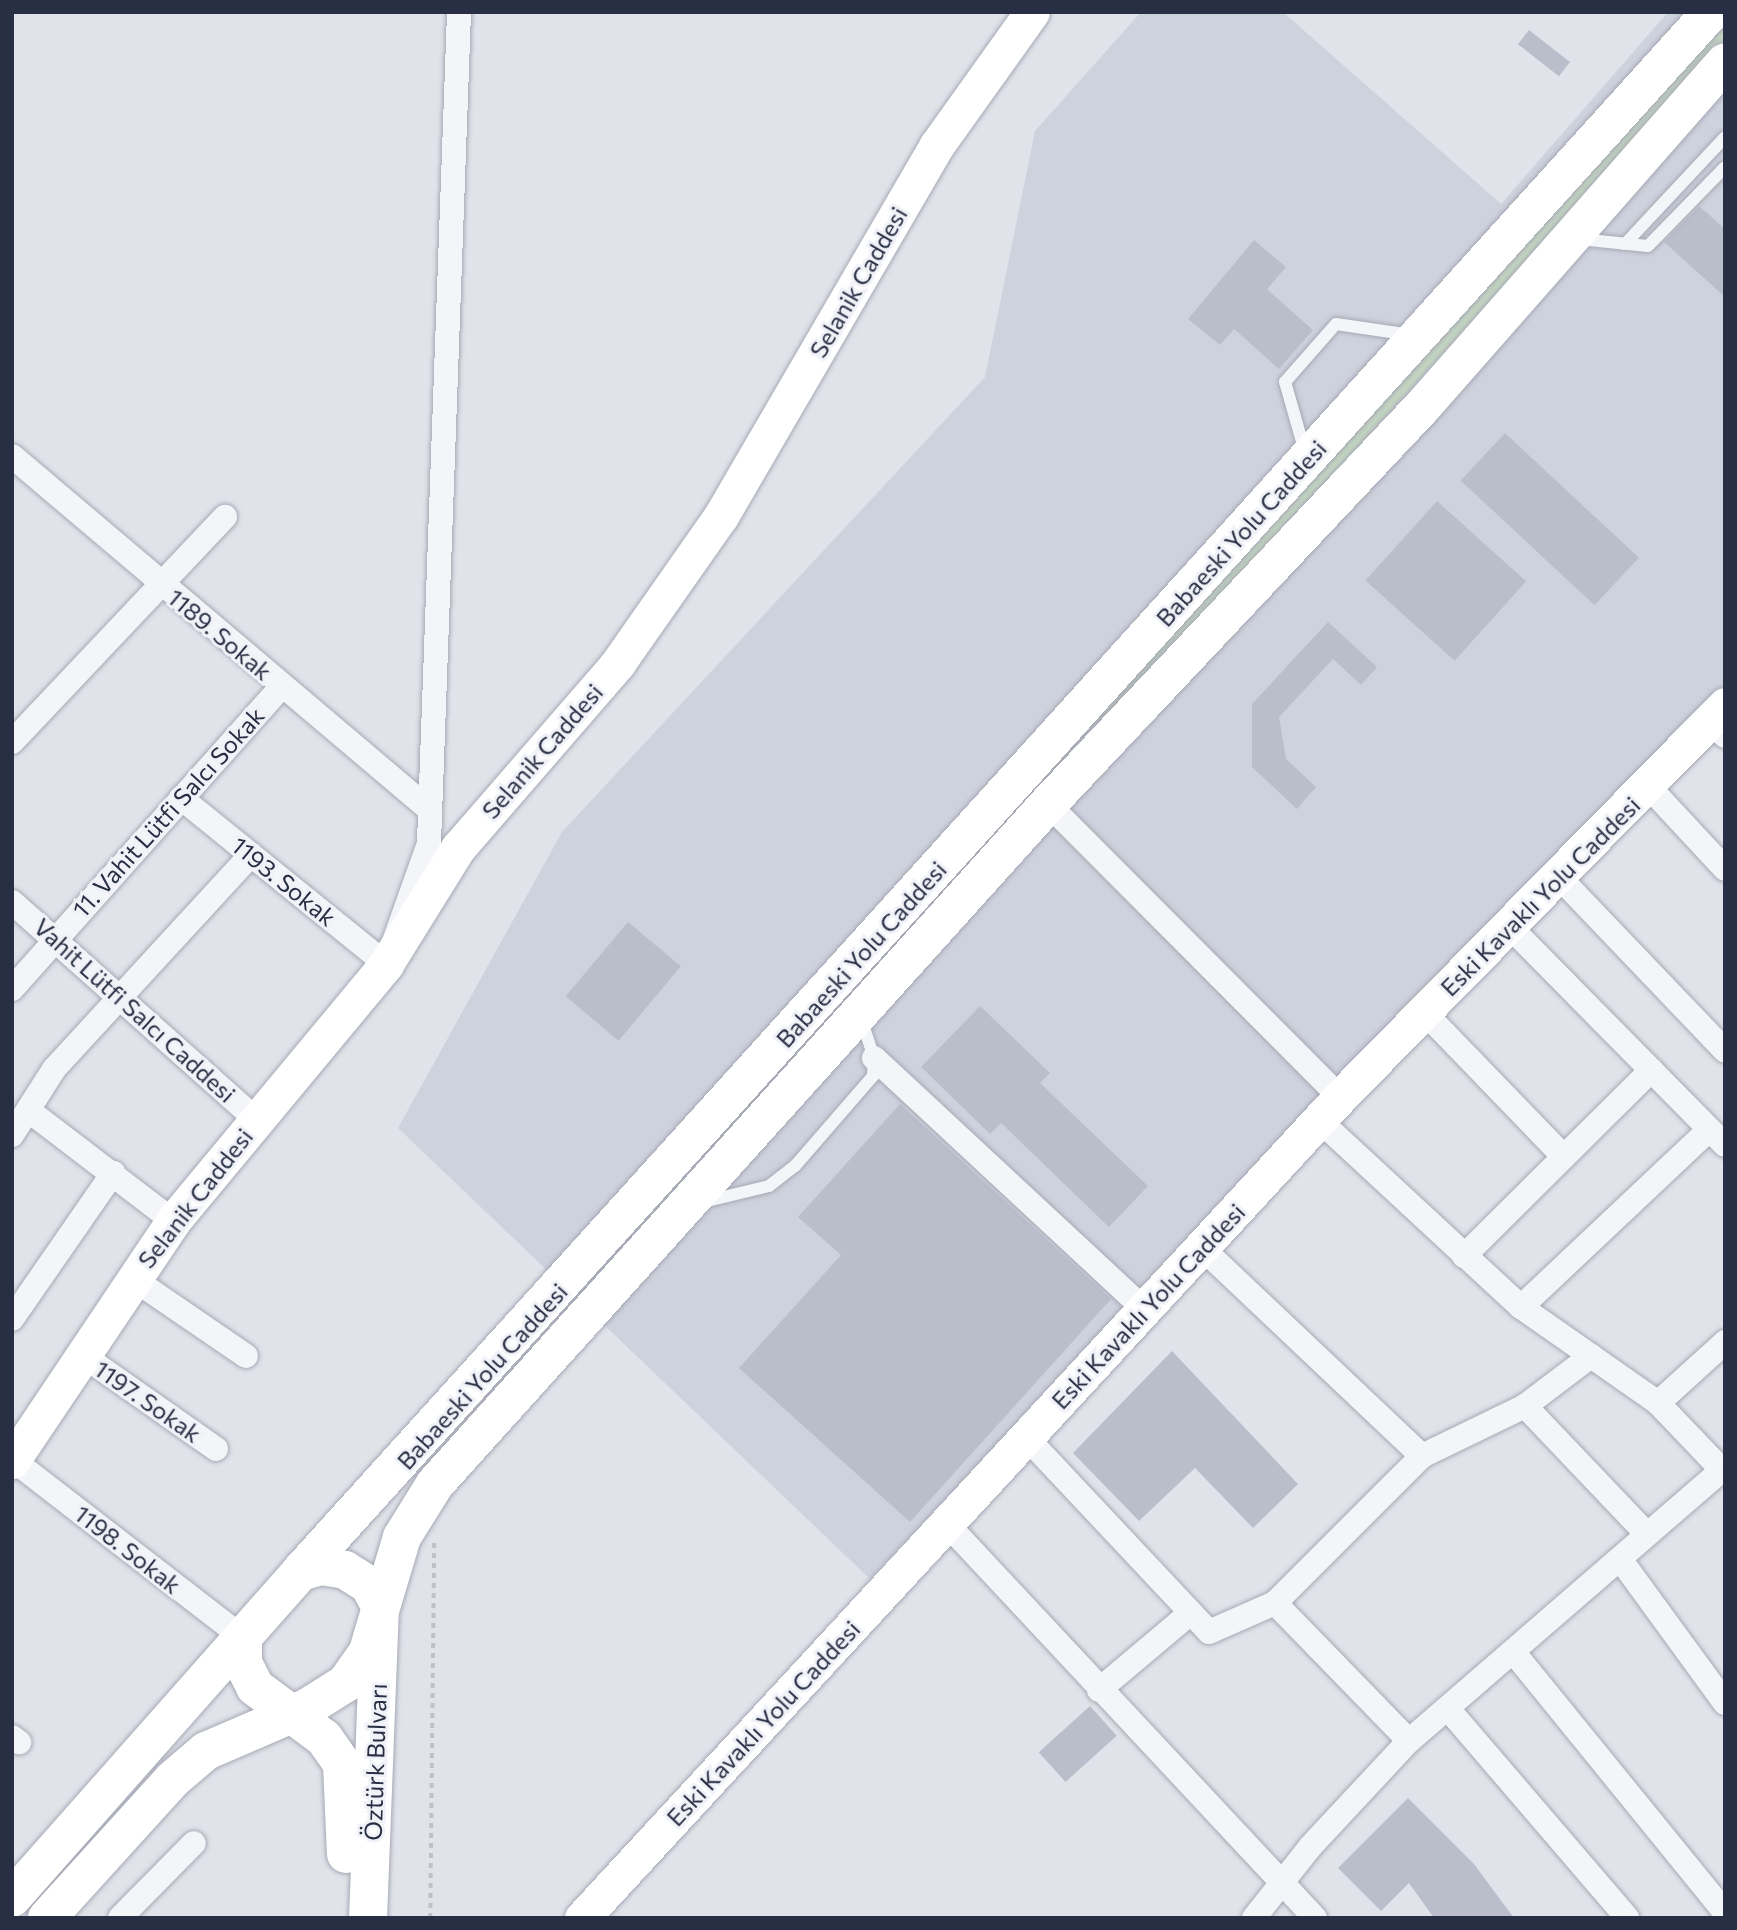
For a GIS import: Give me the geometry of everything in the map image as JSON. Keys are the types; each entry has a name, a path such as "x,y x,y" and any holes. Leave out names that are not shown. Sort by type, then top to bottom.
{"highway":[{"name":"Babaeski Yolu Caddesi","path":"12,1898 300,1572 1711,12"},
{"name":"Babaeski Yolu Caddesi","path":"47,1918 188,1765 227,1739 290,1714 346,1683 368,1651 402,1537 435,1484 1048,804 1424,405 1725,62"},
{"path":"300,1572 321,1566 345,1570 369,1585 380,1606"},
{"name":"Öztürk Bulvarı","path":"368,1918 380,1606"},
{"path":"243,1638 243,1664 255,1687 290,1714"},
{"name":"Öztürk Bulvarı","path":"290,1714 324,1738 342,1764 348,1833 342,1918"}],"street":[{"path":"386,964 429,844 459,12"},
{"name":"Selanik Caddesi","path":"16,1446 173,1221 386,964 458,848 618,663 721,516 937,145 1032,12"},
{"name":"1189. Sokak","path":"15,462 430,810"},
{"path":"12,742 226,517"},
{"name":"11. Vahit Lütfi Salcı Sokak","path":"12,989 282,685"},
{"name":"Eski Kavaklı Yolu Caddesi","path":"582,1918 1330,1109 1648,786 1720,720"},
{"path":"1648,786 1725,869"},
{"name":"1193. Sokak","path":"181,799 386,964"},
{"path":"1048,804 1464,1256 1521,1307 1658,1403 1723,1469 1515,1654 1409,1741 1254,1918"},
{"path":"12,1135 54,1069 251,855"},
{"path":"1559,877 1725,1051"},
{"name":"Vahit Lütfi Salcı Caddesi","path":"12,902 257,1120"},
{"path":"1510,927 1717,1137 1521,1307"},
{"path":"1425,1013 1564,1157"},
{"path":"874,1058 1146,1311"},
{"path":"1464,1256 1651,1070"},
{"path":"28,1110 173,1221"},
{"path":"12,1319 113,1173"},
{"path":"1202,1248 1422,1456"},
{"path":"132,1278 246,1356"},
{"path":"1658,1403 1725,1342"},
{"name":"1197. Sokak","path":"81,1354 216,1449"},
{"path":"1027,1437 1188,1615 1209,1632 1275,1603 1422,1456 1525,1406 1591,1356"},
{"path":"1525,1406 1647,1534"},
{"name":"1198. Sokak","path":"16,1446 243,1638"},
{"path":"947,1524 1099,1690 1284,1881 1315,1918"},
{"path":"1620,1559 1725,1703"},
{"path":"1275,1603 1409,1741"},
{"path":"1099,1690 1188,1615"},
{"path":"1515,1654 1725,1912"},
{"path":"1449,1710 1627,1918"},
{"path":"120,1918 194,1843"}],"lane":[{"path":"1625,244 1725,137"},
{"path":"1571,238 1648,246 1725,167"},
{"path":"1307,459 1285,382 1336,324 1420,336"},
{"path":"682,1207 769,1186 795,1166 873,1076 874,1058 858,1012"}],"path":[{"path":"430,1918 434,1527"}],"shaded area":[{"path":"1141,12 1283,12 1501,204 1668,12 1725,12 1725,704 1143,1292 870,1579 398,1128 562,832 985,377 1035,131"}],"green space":[{"path":"1725,20 1725,42 451,1440 1023,795"}],"building":[{"path":"1529,30 1570,62 1559,76 1518,44"},
{"path":"1699,206 1725,229 1725,297 1664,242"},
{"path":"1254,240 1286,267 1267,289 1313,330 1279,369 1234,329 1220,345 1188,319"},
{"path":"1505,433 1639,558 1595,605 1461,481"},
{"path":"1437,501 1526,581 1455,661 1365,581"},
{"path":"1328,622 1377,667 1361,685 1333,659 1279,717 1286,759 1316,787 1297,809 1252,767 1252,704"},
{"path":"628,922 681,966 619,1041 566,996"},
{"path":"980,1006 1050,1073 1040,1083 1148,1186 1109,1227 1001,1123 990,1134 921,1067"},
{"path":"900,1104 1111,1299 910,1522 739,1368 841,1255 798,1217"},
{"path":"1172,1351 1298,1484 1253,1528 1195,1468 1139,1521 1073,1453"},
{"path":"1090,1706 1117,1736 1065,1782 1039,1752"},
{"path":"1408,1798 1474,1864 1514,1918 1434,1918 1409,1883 1381,1911 1338,1868"}]}
